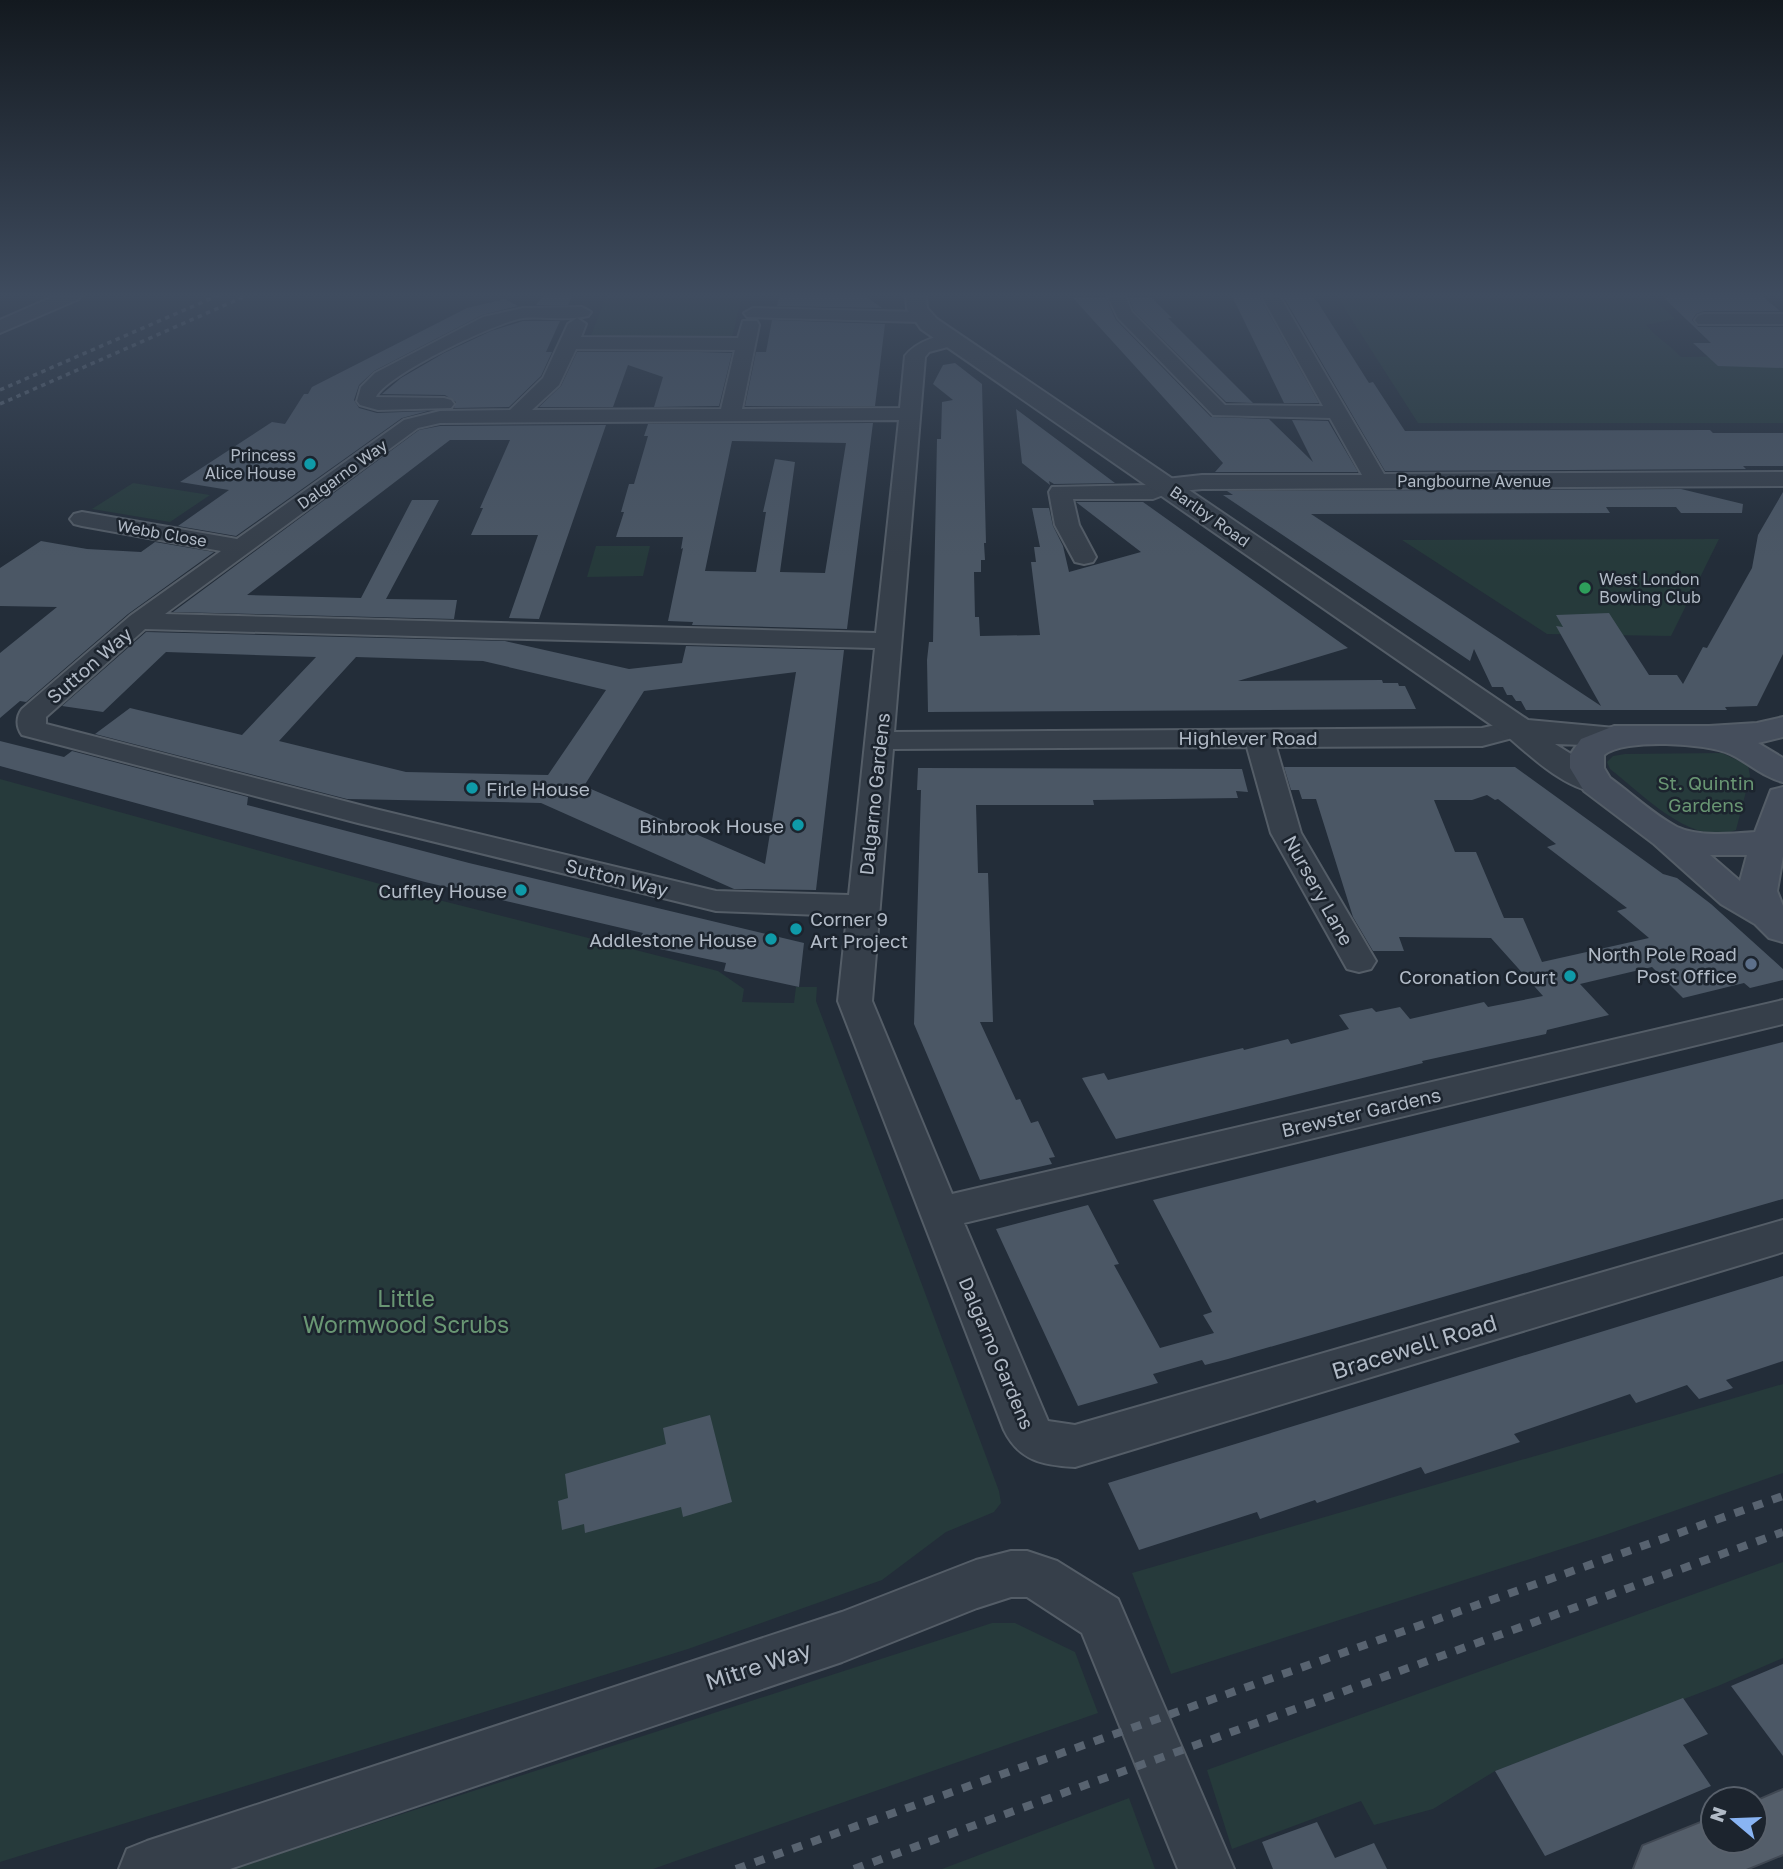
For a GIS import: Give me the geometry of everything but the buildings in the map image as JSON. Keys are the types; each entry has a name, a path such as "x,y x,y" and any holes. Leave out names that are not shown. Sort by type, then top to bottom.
{"main road":[{"name":"Highlever Road","path":"1614,736 1709,737 1783,727"},
{"path":"1614,736 1593,746 1587,755 1587,768 1595,784 1667,836 1734,896 1776,922"},
{"name":"Highlever Road","path":"1709,737 1742,747 1783,772"},
{"path":"1776,922 1758,891 1769,840 1783,797"},
{"path":"1667,836 1718,845 1746,845 1769,840"},
{"path":"1665,1869 1700,1855"}],"street":[{"path":"376,382 366,398 367,401 378,404 523,410 551,382"},
{"path":"730,415 737,382"},
{"name":"Dalgarno Gardens","path":"914,382 855,1001 1027,1430 1033,1438 1044,1444"},
{"name":"Barlby Road","path":"1014,382 1518,728"},
{"path":"1192,382 1220,411 1337,412"},
{"path":"1320,382 1377,482"},
{"name":"Dalgarno Way","path":"139,621 411,424 440,417 523,410 730,415 910,414"},
{"name":"Pangbourne Avenue","path":"1084,556 1067,525 1060,492 1153,492 1166,486 1202,482 1783,479"},
{"name":"Webb Close","path":"82,519 241,547"},
{"name":"Sutton Way","path":"863,906 716,901 369,817 32,729 32,715 139,621 888,641"},
{"path":"1518,728 1547,754 1595,784"},
{"name":"Highlever Road","path":"880,741 1482,737 1518,728 1556,734 1614,736"},
{"name":"Nursery Lane","path":"1259,738 1286,833 1359,961"},
{"name":"Brewster Gardens","path":"940,1213 1783,1012"},
{"name":"Bracewell Road","path":"1044,1444 1075,1446 1783,1236"},
{"name":"Mitre Way","path":"147,1869 842,1637 976,1584 1019,1574 1040,1578 1100,1616 1206,1869"}],"green space":[{"path":"1392,382 1783,382 1783,423 1418,423"},
{"path":"133,483 210,495 170,522 92,509"},
{"name":"West London Bowling Club","path":"1719,539 1671,636 1547,634 1402,540"},
{"path":"596,546 650,546 643,576 587,577"},
{"name":"St. Quintin Gardens","path":"1722,753 1748,765 1750,776 1736,830 1719,834 1702,832 1669,816 1610,769 1607,762 1613,756 1625,754"},
{"name":"Little Wormwood Scrubs","path":"0,779 431,898 718,971 744,989 742,1002 794,1003 796,987 817,987 816,1001 999,1491 1001,1503 994,1512 946,1532 882,1580 688,1649 0,1862"},
{"path":"1783,1384 1783,1473 1605,1535 1171,1674 1132,1573"},
{"path":"1783,1562 1783,1658 1718,1686 1495,1771 1433,1809 1374,1825 1361,1801 1232,1849 1207,1770"},
{"path":"992,1623 1015,1623 1075,1652 1098,1713 653,1869 232,1869"},
{"path":"1129,1798 1155,1869 942,1869"}],"railway":[{"path":"0,390 18,382"},
{"path":"0,404 50,382"},
{"path":"736,1869 1783,1496"},
{"path":"854,1869 1783,1532"}],"place":[{"name":"Princess Alice House","path":"310,464"},
{"name":"West London Bowling Club","path":"1585,588"},
{"name":"Firle House","path":"472,788"},
{"name":"Binbrook House","path":"798,825"},
{"name":"Cuffley House","path":"521,890"},
{"name":"Corner 9 Art Project","path":"796,929"},
{"name":"Addlestone House","path":"771,939"},
{"name":"North Pole Road Post Office","path":"1751,964"},
{"name":"Coronation Court","path":"1570,976"}]}
